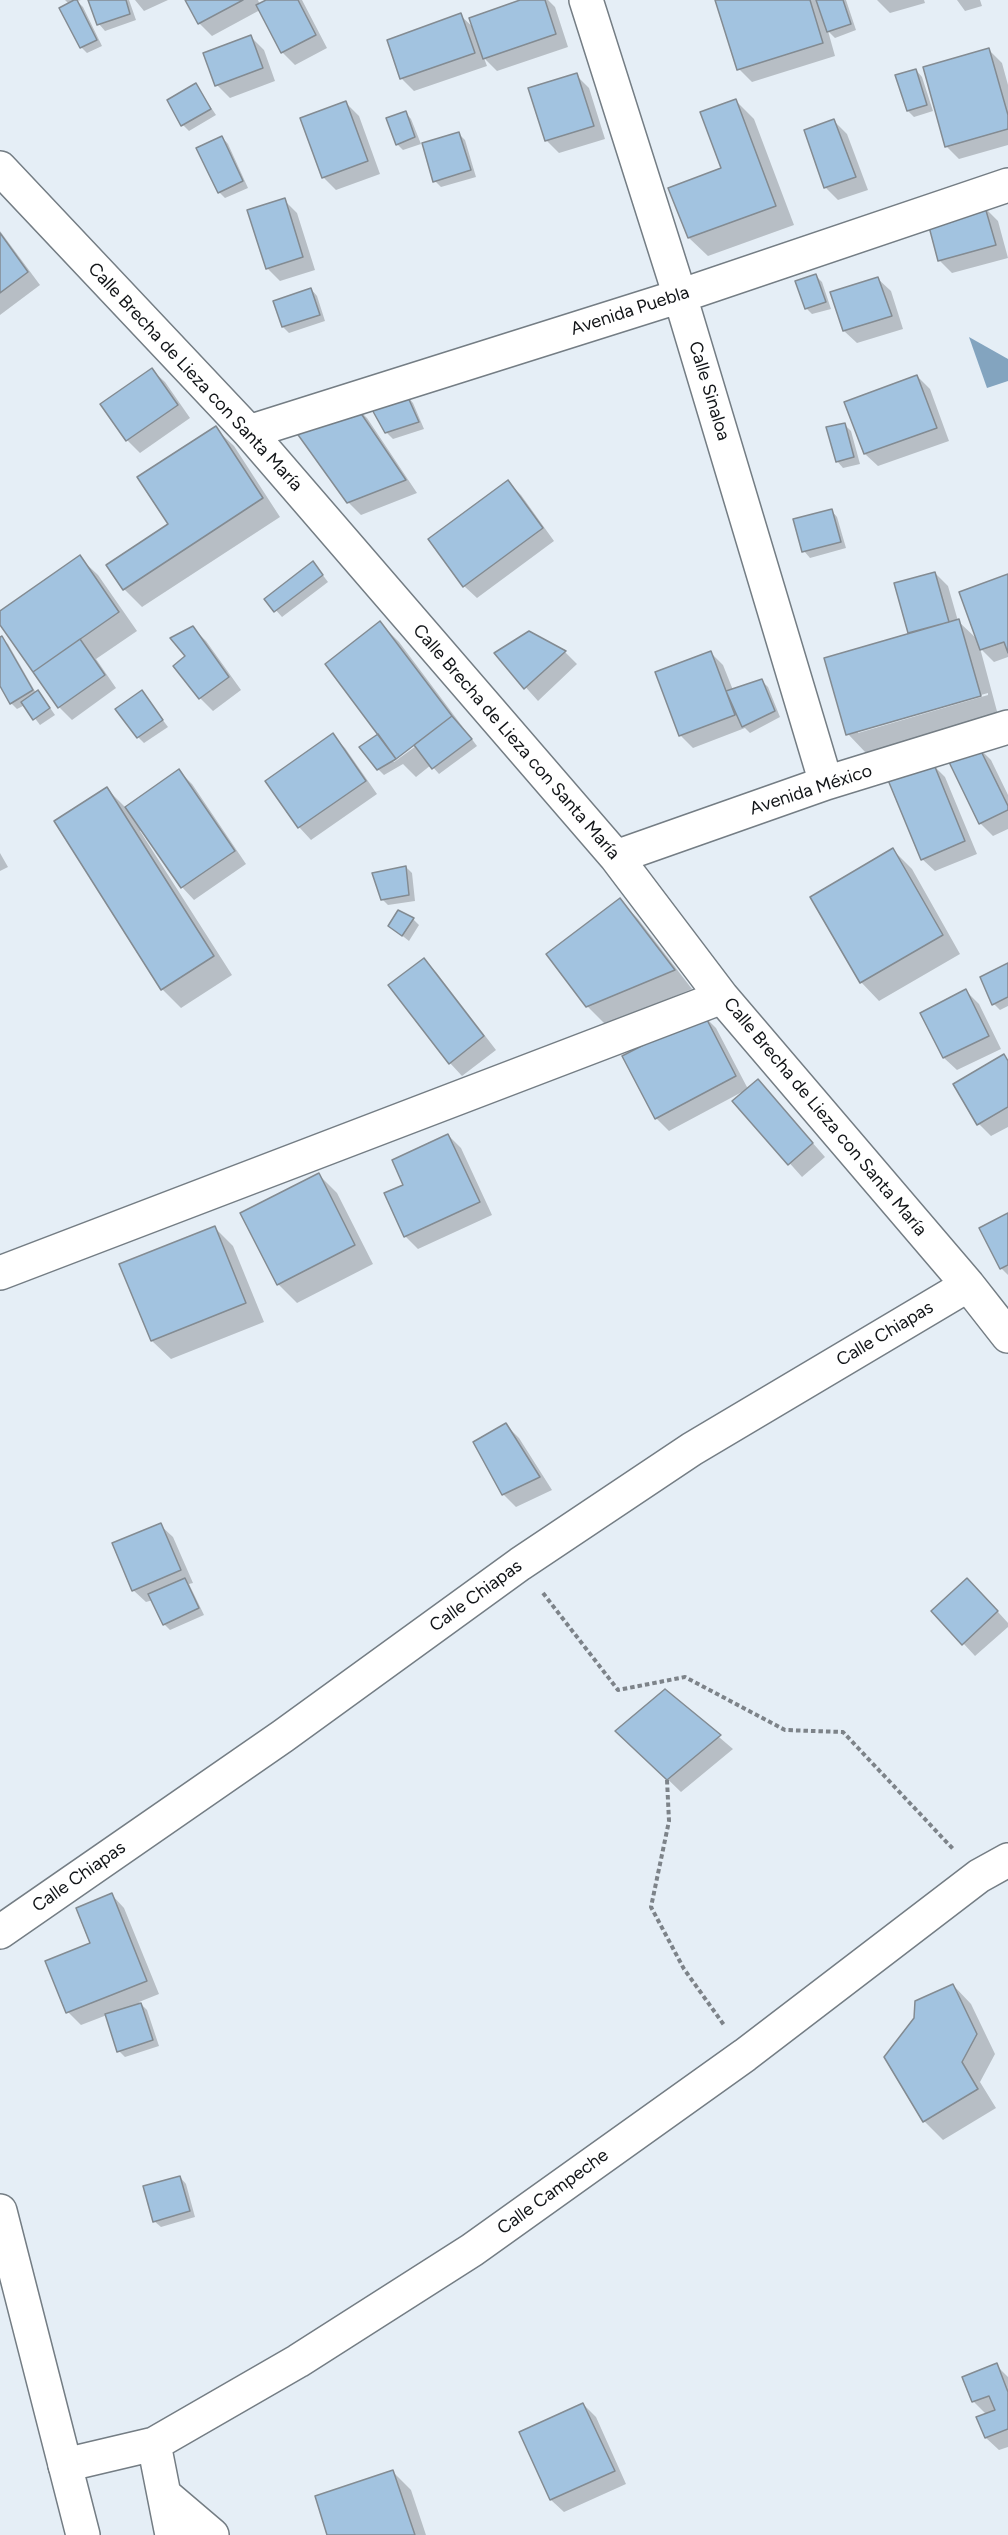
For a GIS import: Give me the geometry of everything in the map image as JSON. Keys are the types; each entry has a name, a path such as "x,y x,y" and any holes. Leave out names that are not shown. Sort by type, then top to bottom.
{"street":[{"name":"Calle Sinaloa","path":"586,0 680,296 826,783"},
{"name":"Calle Brecha de Lieza con Santa María","path":"0,168 249,432 616,857 722,997 968,1285 1008,1336"},
{"name":"Avenida Puebla","path":"249,432 680,296 1008,185"},
{"name":"Avenida México","path":"616,857 826,783 1008,727"},
{"path":"0,1273 722,997"},
{"name":"Calle Chiapas","path":"0,1932 283,1736 520,1564 692,1449 968,1285"},
{"name":"Calle Campeche","path":"65,2465 154,2444 298,2361 472,2250 745,2055 979,1876 1008,1860"},
{"path":"0,2211 83,2535"},
{"path":"154,2444 172,2535"},
{"path":"165,2495 212,2535"}],"path":[{"path":"520,1564 618,1690 685,1677 785,1730 843,1732 979,1876"},
{"path":"667,1780 669,1821 651,1907 684,1969 745,2055"}],"water":[{"path":"969,337 1008,359 1008,381 987,388"}],"building":[{"path":"77,0 97,40 80,48 59,8"},
{"path":"88,0 126,0 130,14 97,25"},
{"path":"185,0 243,0 198,24"},
{"path":"266,0 298,0 316,35 281,53 256,5"},
{"path":"520,0 545,0 556,34 483,59 469,18"},
{"path":"715,0 810,0 823,43 737,70"},
{"path":"816,0 843,0 851,24 827,32"},
{"path":"461,13 475,53 400,79 387,40"},
{"path":"251,35 263,68 215,86 203,53"},
{"path":"989,48 1008,115 1008,129 945,147 923,67"},
{"path":"916,69 927,105 907,111 895,75"},
{"path":"577,73 594,126 545,141 528,88"},
{"path":"196,83 211,109 181,126 167,100"},
{"path":"736,99 776,206 688,238 668,188 721,168 700,112"},
{"path":"346,101 368,161 322,178 300,118"},
{"path":"406,111 415,137 396,145 386,118"},
{"path":"834,119 856,177 824,188 804,130"},
{"path":"459,132 471,170 433,182 422,143"},
{"path":"222,136 243,181 218,193 196,148"},
{"path":"285,198 303,257 266,269 247,210"},
{"path":"985,207 996,245 938,261 928,223"},
{"path":"0,233 28,272 0,293"},
{"path":"816,274 826,302 805,309 795,281"},
{"path":"878,277 892,316 843,331 830,292"},
{"path":"311,288 320,315 282,327 273,301"},
{"path":"152,368 178,405 126,441 100,404"},
{"path":"917,375 937,428 864,454 844,402"},
{"path":"407,395 419,422 385,433 370,406"},
{"path":"354,403 406,480 347,503 291,425"},
{"path":"845,423 854,457 836,462 826,427"},
{"path":"216,426 263,498 123,590 106,565 168,524 137,477"},
{"path":"508,480 543,528 463,587 428,539"},
{"path":"832,509 841,542 802,552 793,519"},
{"path":"80,555 119,612 33,672 0,625 0,611"},
{"path":"313,561 323,575 274,612 264,599"},
{"path":"935,572 949,622 908,633 894,583"},
{"path":"1008,574 1008,653 1004,642 980,650 959,592"},
{"path":"959,619 981,696 846,735 824,658"},
{"path":"380,621 452,716 396,759 325,664"},
{"path":"193,626 229,677 199,699 173,666 185,656 170,638"},
{"path":"529,631 566,651 524,689 494,653"},
{"path":"2,636 33,690 10,704 0,686 0,637"},
{"path":"80,639 105,675 58,708 33,672"},
{"path":"711,651 735,715 679,736 655,672"},
{"path":"762,679 775,711 742,727 726,691"},
{"path":"38,690 50,708 33,720 21,702"},
{"path":"142,690 163,720 137,738 115,709"},
{"path":"452,716 472,739 432,769 414,745"},
{"path":"333,733 366,781 298,828 265,781"},
{"path":"378,734 396,759 377,770 359,747"},
{"path":"978,745 1008,806 1008,810 979,824 948,760"},
{"path":"933,762 965,841 921,860 888,780"},
{"path":"179,769 235,851 181,888 125,807"},
{"path":"107,787 214,956 161,990 54,821"},
{"path":"893,848 943,935 860,983 810,897"},
{"path":"406,866 409,895 381,900 372,873"},
{"path":"620,898 675,970 586,1007 546,954"},
{"path":"398,910 414,918 402,936 388,926"},
{"path":"424,958 484,1036 449,1064 388,985"},
{"path":"1008,963 1008,997 992,1005 980,977"},
{"path":"966,989 989,1036 943,1058 920,1013"},
{"path":"704,1014 736,1076 655,1119 622,1056"},
{"path":"1004,1054 1008,1061 1008,1107 977,1125 953,1084"},
{"path":"758,1079 813,1143 788,1165 732,1101"},
{"path":"448,1134 480,1202 404,1237 384,1193 403,1185 392,1160"},
{"path":"319,1173 355,1245 277,1285 240,1213"},
{"path":"1008,1213 1008,1265 1000,1269 979,1228"},
{"path":"215,1226 246,1303 151,1341 119,1264"},
{"path":"506,1423 540,1477 502,1495 473,1442"},
{"path":"161,1523 181,1570 132,1591 112,1543"},
{"path":"185,1578 199,1608 163,1625 148,1594"},
{"path":"967,1578 998,1611 962,1645 931,1611"},
{"path":"665,1689 721,1735 667,1780 615,1731"},
{"path":"112,1893 147,1981 66,2013 45,1961 90,1943 76,1908"},
{"path":"953,1984 977,2034 962,2062 978,2089 923,2122 884,2057 914,2018 915,2001"},
{"path":"141,2003 153,2040 117,2052 105,2014"},
{"path":"180,2176 190,2211 153,2222 143,2186"},
{"path":"997,2363 1008,2392 1008,2429 985,2438 976,2417 995,2410 989,2396 972,2402 962,2377"},
{"path":"583,2403 615,2471 550,2500 519,2432"},
{"path":"393,2470 415,2535 327,2535 315,2496"}]}
